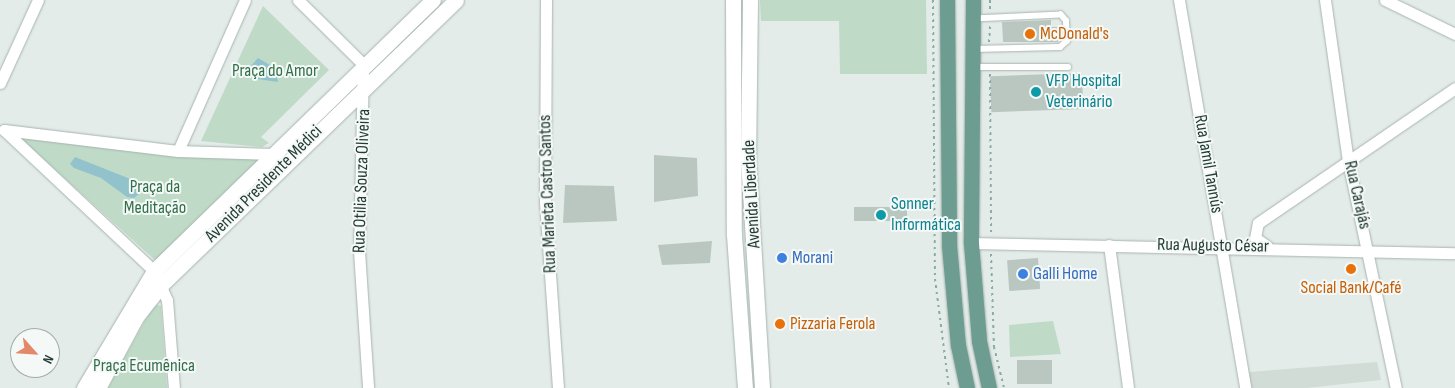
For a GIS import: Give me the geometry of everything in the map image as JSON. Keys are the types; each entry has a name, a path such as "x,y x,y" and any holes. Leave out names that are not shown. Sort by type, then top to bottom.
{"main road":[{"name":"Avenida Presidente Médici","path":"84,388 154,271 362,64 433,0"},
{"name":"Avenida Presidente Médici","path":"98,388 136,318 161,285 365,83 456,0"},
{"name":"Avenida Liberdade","path":"733,0 737,273 745,388"},
{"name":"Avenida Liberdade","path":"750,0 748,159 762,388"},
{"path":"947,0 949,245 958,345 967,388"},
{"path":"973,0 971,243 979,342 989,388"},
{"path":"737,273 755,272"}],"street":[{"path":"0,83 38,0"},
{"path":"178,151 245,0"},
{"path":"298,0 362,64"},
{"name":"Rua Marieta Castro Santos","path":"546,0 545,202 558,388"},
{"name":"Rua Jamil Tannús","path":"1179,0 1245,388"},
{"name":"Rua Carajás","path":"1326,0 1348,161 1369,248 1396,388"},
{"path":"1385,0 1455,34"},
{"name":"Rua Otilia Souza Oliveira","path":"362,64 365,83 358,251 368,388"},
{"path":"1269,246 1255,238 1258,223 1455,88"},
{"path":"2,130 178,151 273,154"},
{"path":"2,130 154,271 161,285 174,388"},
{"name":"Rua Augusto César","path":"971,243 1369,248 1455,253"},
{"path":"1109,245 1128,388"}],"lane":[{"path":"973,49 1060,48 1067,41 1066,21 1061,15 974,19"},
{"path":"973,67 1068,67"}],"path":[{"path":"989,49 990,0"},
{"path":"990,67 991,244 994,347 1004,388"}],"shaded area":[{"path":"1377,362 1381,380 1307,388 1252,388 1249,372"}],"green space":[{"path":"760,0 926,0 927,74 840,74 839,21 761,21"},
{"name":"Praça do Amor","path":"263,6 329,70 261,137 269,143 262,147 201,141"},
{"name":"Praça da Meditação","path":"19,137 265,158 156,261"},
{"name":"Praça Ecumênica","path":"154,304 161,306 167,388 108,388"},
{"path":"1053,321 1061,354 1010,357 1009,325"}],"water":[{"path":"258,58 275,68 278,82 251,78 249,68"},
{"path":"75,157 143,184 146,188 134,198 127,197 101,178 74,168 70,164"}],"building":[{"name":"McDonald's","path":"1051,20 1051,27 1058,27 1058,42 1003,42 1002,22"},
{"name":"VFP Hospital Veterinário","path":"1082,73 1083,109 991,112 990,76"},
{"path":"654,155 697,158 698,196 654,202"},
{"path":"565,185 614,186 617,221 563,223"},
{"name":"Sonner Informática","path":"854,207 907,207 907,221 854,221"},
{"path":"712,241 710,263 662,265 658,245"},
{"name":"Galli Home","path":"1038,258 1040,289 1009,291 1007,260"},
{"path":"1017,360 1052,360 1052,384 1017,384"}],"place":[{"name":"McDonald's","path":"1030,34"},
{"name":"VFP Hospital Veterinário","path":"1036,92"},
{"name":"Sonner Informática","path":"881,215"},
{"name":"Morani","path":"782,258"},
{"name":"Social Bank/Café","path":"1351,269"},
{"name":"Galli Home","path":"1023,274"},
{"name":"Pizzaria Ferola","path":"780,324"}]}
